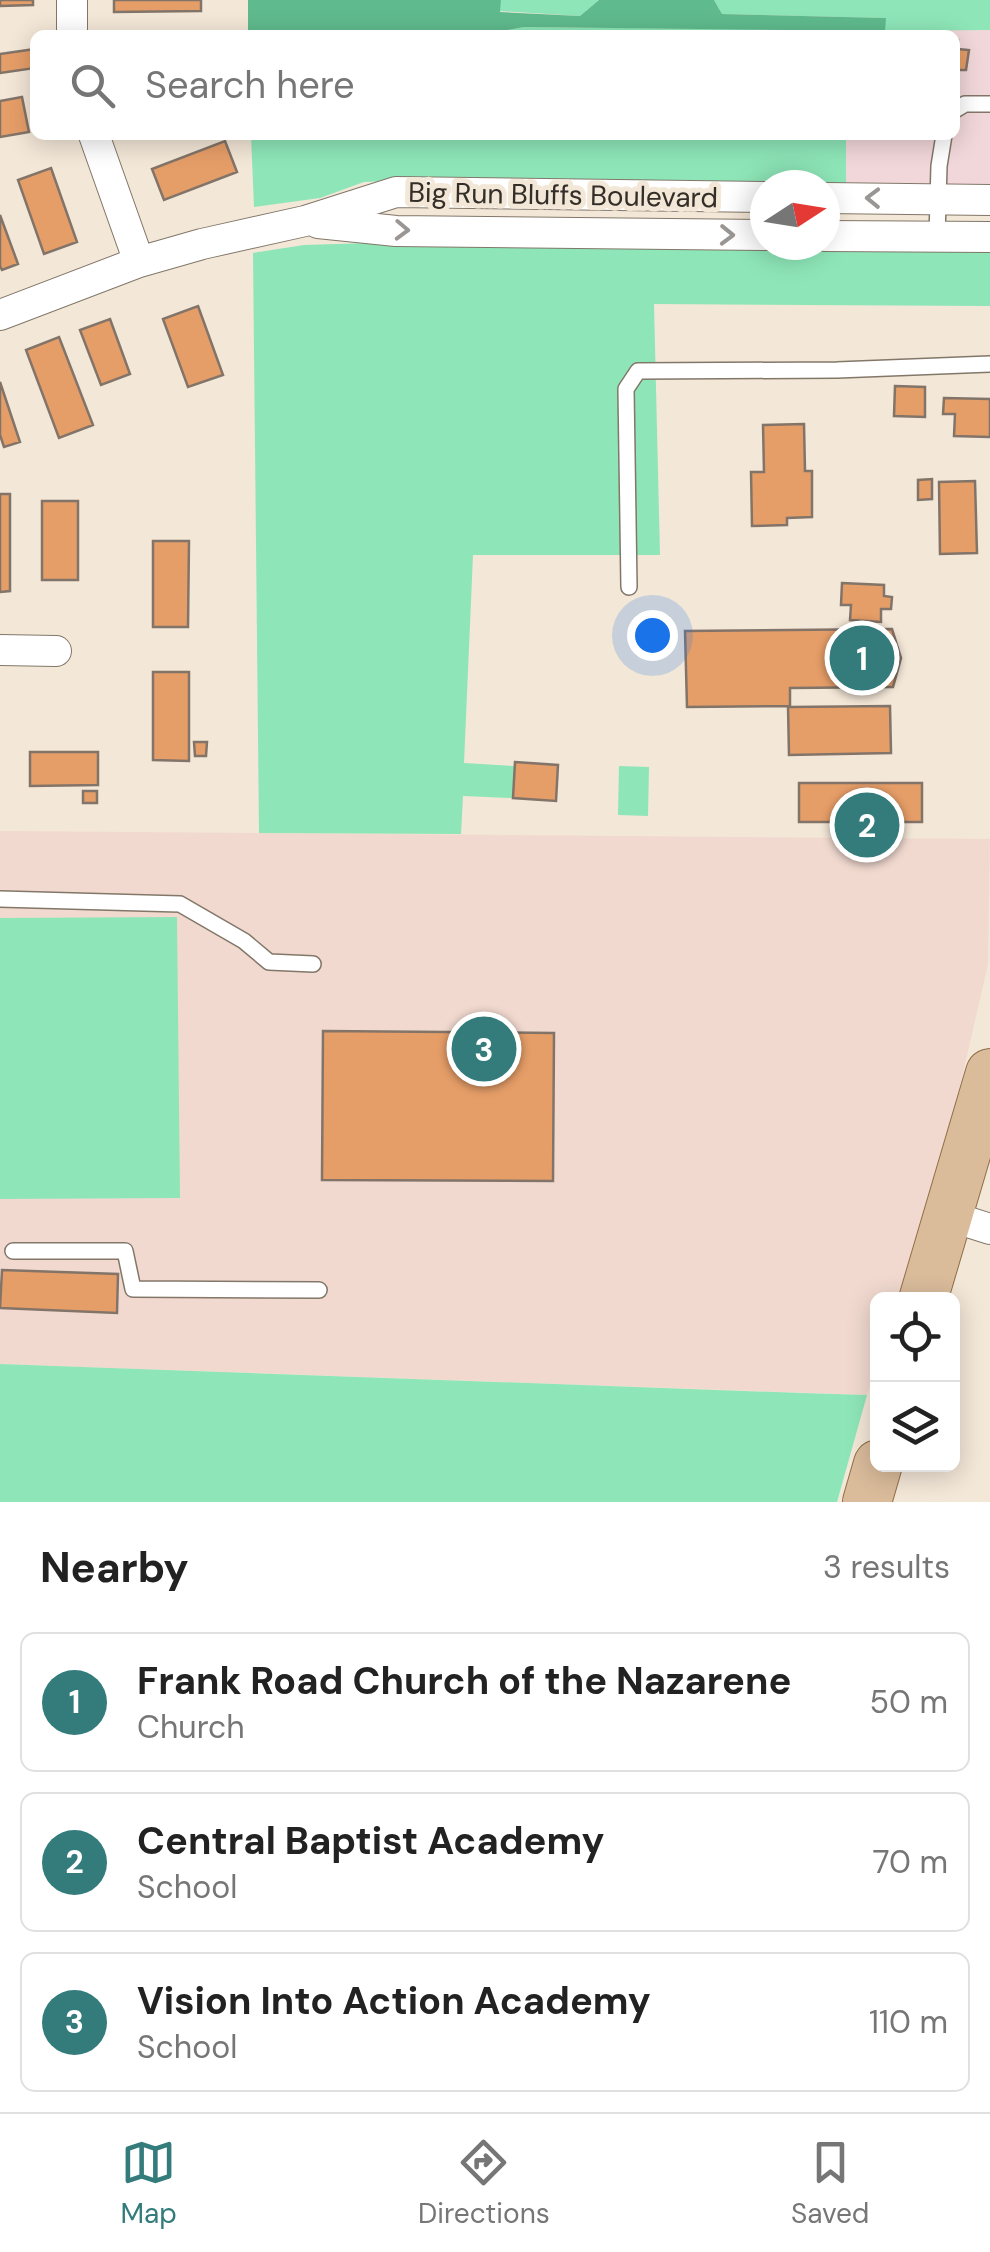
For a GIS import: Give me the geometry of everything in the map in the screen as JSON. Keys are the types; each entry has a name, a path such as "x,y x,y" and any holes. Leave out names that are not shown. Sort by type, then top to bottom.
{"main road":[{"path":"928,1292 969,1222 990,1073"},
{"path":"868,1502 876,1472"}],"street":[{"path":"72,0 72,30"},
{"path":"96,140 139,262"},
{"name":"Big Run Bluffs Boulevard","path":"0,315 139,262 305,222 396,192 750,197"},
{"path":"840,198 990,200"},
{"name":"Big Run Bluffs Boulevard","path":"305,222 396,231 750,235"},
{"path":"840,236 990,237"},
{"path":"0,650 56,651"}],"lane":[{"path":"960,107 990,104"},
{"path":"937,237 944,140"},
{"path":"629,587 626,389 638,371 990,364"},
{"path":"0,899 180,904 244,942 269,962 313,964"},
{"path":"13,1251 124,1250 133,1289 319,1290"}],"shaded area":[{"path":"960,30 990,30 990,191 846,188 846,140 960,140"},
{"path":"0,831 990,839 988,964 949,1134 899,1292 870,1292 867,1395 0,1364"}],"green space":[{"path":"248,0 501,0 500,12 580,16 599,0 714,0 722,14 886,18 885,30 248,30"},
{"path":"501,0 599,0 580,16 499,11"},
{"path":"714,0 990,0 990,30 885,30 885,18 722,14"},
{"path":"524,27 845,30 508,30"},
{"path":"251,140 846,140 846,188 840,187 840,170 750,170 750,184 390,181 364,182 320,198 254,207"},
{"path":"400,242 750,248 750,260 840,260 840,249 990,252 990,306 654,304 660,555 473,555 464,763 514,766 513,798 463,796 461,834 259,833 253,253 304,245"},
{"path":"619,766 649,767 648,816 618,815"},
{"path":"177,917 180,1198 0,1199 0,918"},
{"path":"0,1364 867,1395 837,1502 0,1502"}],"building":[{"path":"0,0 33,0 33,5 0,6"},
{"path":"114,0 201,0 201,11 114,12"},
{"path":"960,49 969,50 966,70 960,70"},
{"path":"30,50 30,69 0,73 0,54"},
{"path":"22,97 29,132 0,137 0,101"},
{"path":"225,141 237,172 164,200 152,169"},
{"path":"51,168 77,242 44,254 18,180"},
{"path":"0,215 18,264 2,270 0,266"},
{"path":"198,306 223,375 188,387 163,319"},
{"path":"110,319 130,374 101,385 80,330"},
{"path":"59,337 93,425 59,438 26,350"},
{"path":"0,382 20,442 4,447 0,435"},
{"path":"895,386 925,387 925,417 894,416"},
{"path":"944,398 990,399 990,437 954,436 955,414 943,414"},
{"path":"804,424 805,471 812,471 812,517 787,518 787,525 752,526 751,472 764,472 763,425"},
{"path":"932,479 932,499 918,500 918,480"},
{"path":"975,481 977,553 940,554 939,482"},
{"path":"0,494 10,494 10,591 0,592"},
{"path":"42,501 78,501 78,580 42,580"},
{"path":"153,541 189,541 188,627 153,627"},
{"path":"842,583 884,585 884,596 892,597 891,609 881,609 881,622 850,620 851,605 841,605"},
{"path":"892,629 901,658 893,687 790,688 790,707 890,706 891,753 789,755 788,706 687,707 685,631"},
{"path":"153,672 189,672 189,761 153,760"},
{"path":"194,742 207,742 206,756 195,756"},
{"path":"30,752 98,752 98,785 30,786"},
{"path":"515,762 558,765 556,801 513,798"},
{"path":"799,783 922,783 922,822 799,822"},
{"path":"83,791 97,791 97,803 83,803"},
{"path":"323,1031 554,1033 553,1181 322,1180"},
{"path":"2,1270 118,1274 117,1313 0,1308"}],"place":[{"name":"Frank Road Church of the Nazarene","path":"862,658"},
{"name":"Central Baptist Academy","path":"867,825"},
{"name":"Vision Into Action Academy","path":"484,1049"}]}
